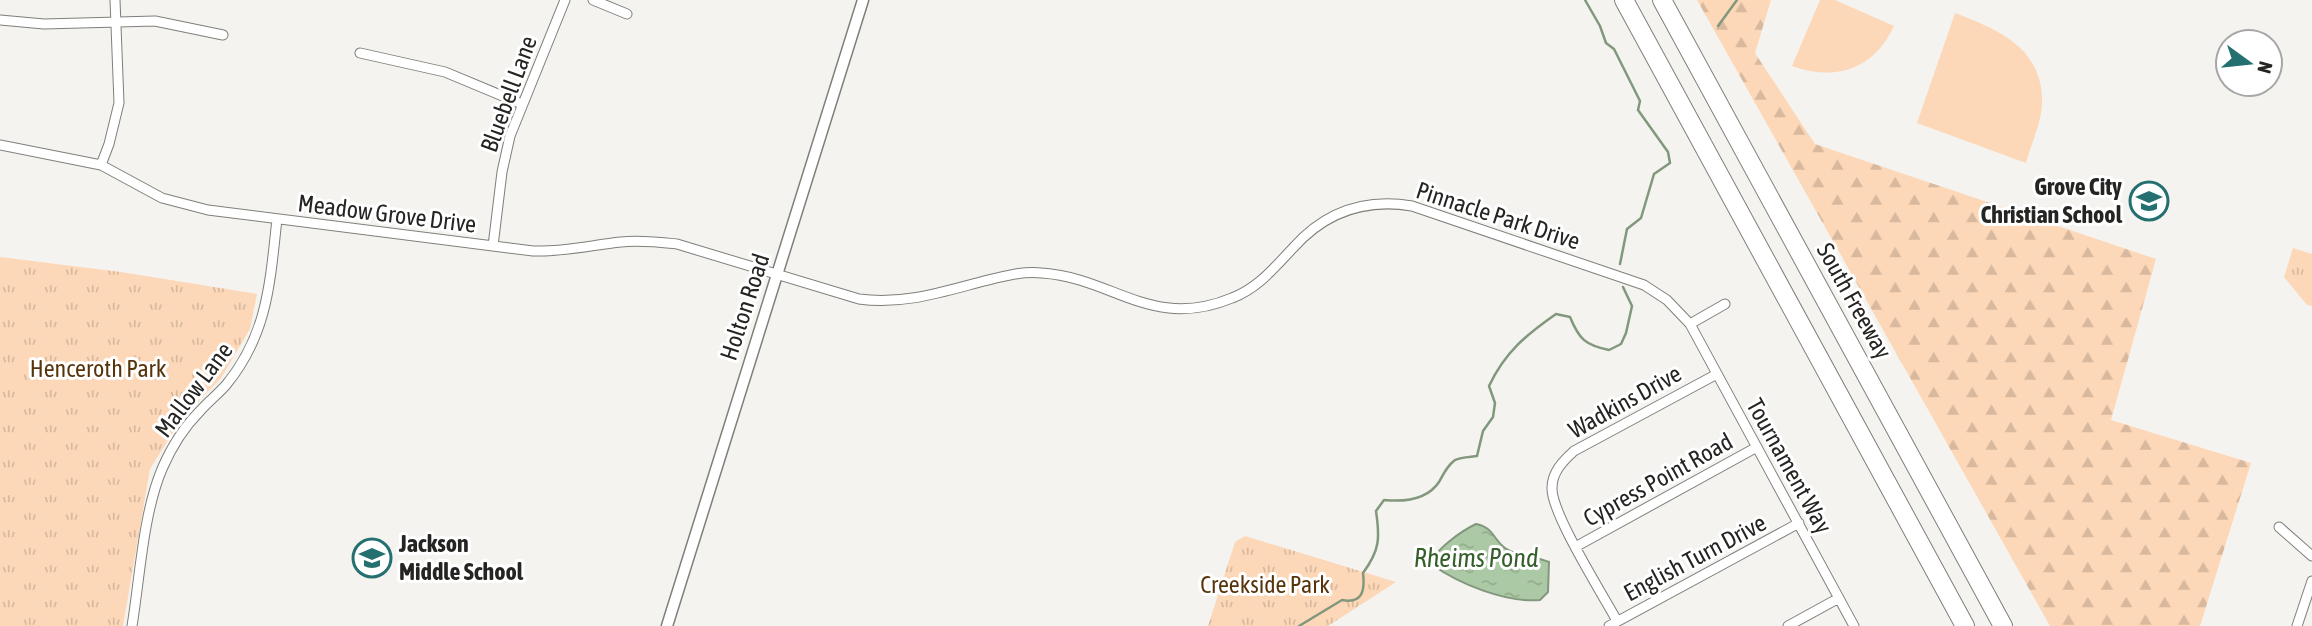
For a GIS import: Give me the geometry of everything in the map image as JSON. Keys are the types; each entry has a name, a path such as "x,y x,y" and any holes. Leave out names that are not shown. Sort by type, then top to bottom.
{"highway":[{"path":"1624,0 1965,626"},
{"name":"South Freeway","path":"1662,0 2003,626"}],"street":[{"path":"101,164 119,103 115,0"},
{"name":"Bluebell Lane","path":"493,246 505,154 522,104 565,0"},
{"path":"593,0 627,14"},
{"name":"Holton Road","path":"667,626 863,0"},
{"path":"0,20 44,24 116,21 176,24 223,34"},
{"path":"360,53 444,72 522,104"},
{"name":"Meadow Grove Drive","path":"0,145 101,164 162,198 208,210 549,251 650,241 686,247 777,275"},
{"name":"Pinnacle Park Drive","path":"777,275 859,299 891,302 1011,274 1039,272 1084,283 1152,306 1174,309 1203,307 1233,298 1250,289 1264,279 1306,234 1334,214 1377,204 1395,203 1435,212 1644,285 1667,300 1690,324"},
{"name":"Mallow Lane","path":"132,626 155,489 171,450 186,426 225,386 258,335 268,299 277,219"},
{"path":"1690,324 1726,304"},
{"name":"Tournament Way","path":"1690,324 1854,626"},
{"name":"Wadkins Drive","path":"1613,624 1553,499 1552,487 1560,463 1574,451 1717,374"},
{"name":"Cypress Point Road","path":"1577,547 1757,447"},
{"name":"English Turn Drive","path":"1613,624 1798,523"},
{"path":"2279,527 2312,556"},
{"path":"2297,626 2312,581"},
{"path":"1788,626 1839,598"}],"green space":[{"path":"1697,0 1771,0 1755,53 1815,144 2156,259 2111,420 2251,463 2200,626 2050,626"},
{"path":"1820,0 1835,0 1894,26 1876,53 1852,68 1824,73 1792,66"},
{"path":"1955,13 2016,44 2027,55 2035,69 2041,85 2042,105 2026,163 1917,123"},
{"path":"2293,248 2312,254 2312,306 2307,305 2284,277"},
{"name":"Henceroth Park","path":"0,257 121,272 257,294 250,329 221,378 180,421 150,469 123,626 0,626"},
{"name":"Creekside Park","path":"1245,536 1396,582 1328,626 1208,626 1235,542"}],"water":[{"name":"Rheims Pond","path":"1476,524 1486,528 1510,551 1549,562 1548,592 1540,600 1513,598 1483,591 1431,564 1443,547"}],"waterway":[{"path":"1585,0 1606,43 1614,49 1640,101 1638,110 1668,152 1670,163 1654,174 1641,218 1627,229 1620,264"},
{"path":"1718,26 1737,0"},
{"path":"1299,626 1342,600 1354,600 1361,594 1364,585 1363,573 1377,544 1376,511 1384,500 1399,501 1422,496 1434,488 1455,460 1477,456 1483,431 1493,417 1495,403 1489,386 1502,363 1526,337 1556,314 1570,317 1580,336 1594,346 1609,350 1621,344 1632,306 1623,287"}],"place":[{"name":"Grove City Christian School","path":"2149,201"},
{"name":"Jackson Middle School","path":"372,558"}]}
